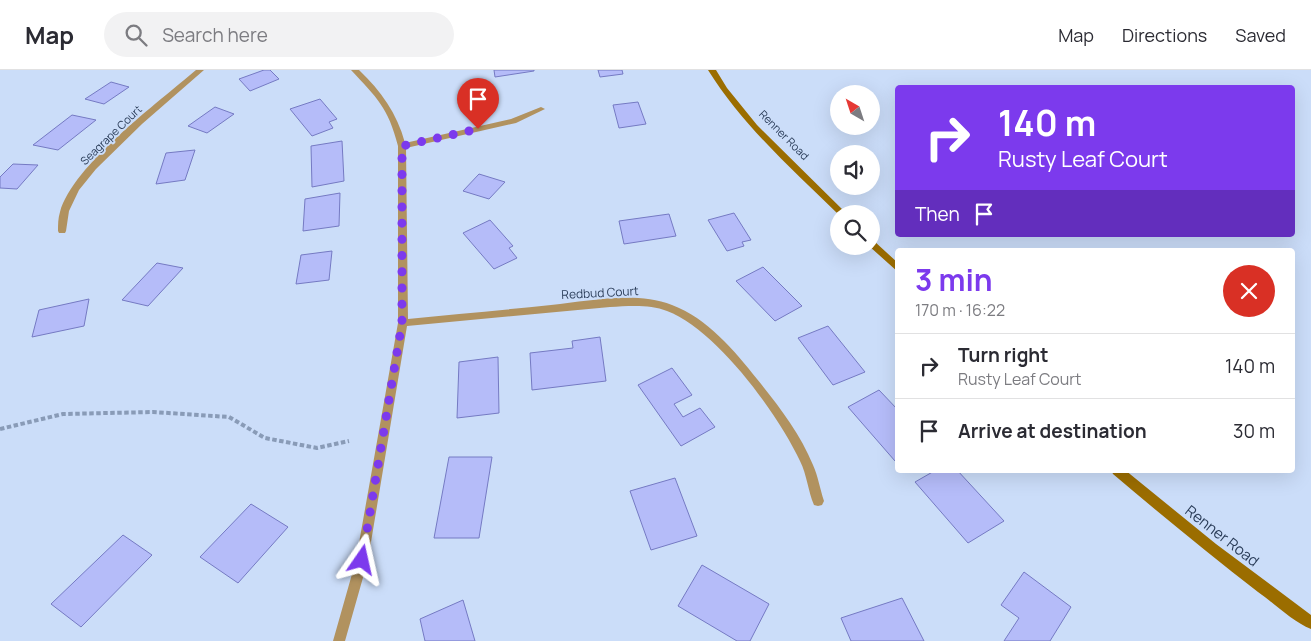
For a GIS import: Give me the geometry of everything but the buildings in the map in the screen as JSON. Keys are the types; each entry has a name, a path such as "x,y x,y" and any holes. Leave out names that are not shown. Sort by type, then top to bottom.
{"street":[{"name":"Seagrape Court","path":"62,232 60,222 64,210 79,183 116,144 200,70"},
{"path":"339,641 362,560 402,323 402,146 398,126 388,108 372,87 355,70"},
{"name":"Renner Road","path":"712,70 724,89 751,122 834,205"},
{"path":"402,146 512,121 541,109"},
{"path":"880,252 895,266"},
{"name":"Redbud Court","path":"402,323 610,303 636,302 656,304 673,309 712,334 750,377 789,430 805,459 818,501"},
{"name":"Renner Road","path":"1120,473 1221,556 1311,623"}],"path":[{"path":"0,430 63,414 153,412 229,417 265,438 317,448 349,441"}],"route":[{"path":"362,560 374,498 402,323 402,146 478,129"}]}
